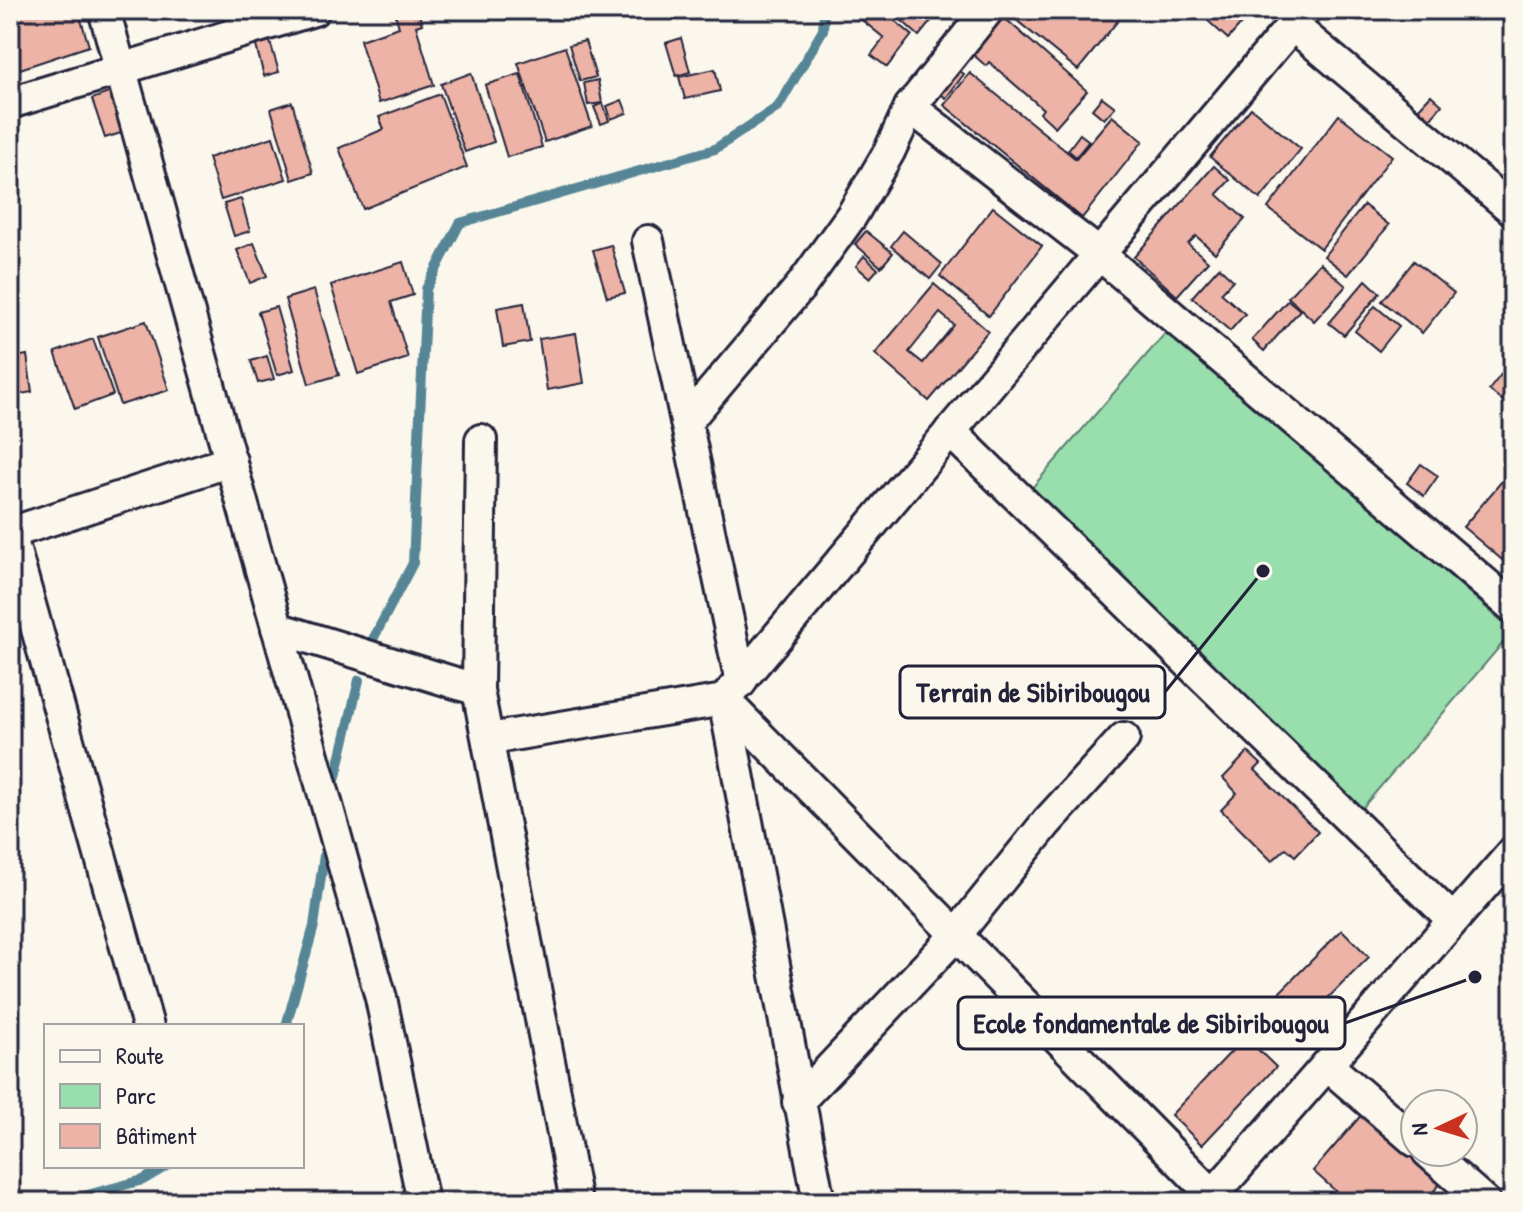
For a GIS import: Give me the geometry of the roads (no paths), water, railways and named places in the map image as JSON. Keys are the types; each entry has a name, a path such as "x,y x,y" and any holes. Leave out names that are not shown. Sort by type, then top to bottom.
{"street":[{"path":"104,10 381,998 423,1202"},
{"path":"10,103 314,10"},
{"path":"686,422 801,286 852,215 889,152 910,107 988,10"},
{"path":"488,739 732,691 1299,18 1513,210"},
{"path":"910,107 1098,253 1513,607"},
{"path":"648,241 686,422 798,1102 819,1202"},
{"path":"950,431 1453,920"},
{"path":"481,440 478,690 576,1202"},
{"path":"147,1024 10,533 231,461"},
{"path":"277,628 478,690"},
{"path":"732,691 956,935 1210,1198 1513,852"},
{"path":"798,1102 956,935 1047,822 1124,738"},
{"path":"1327,1065 1399,1127"},
{"path":"1446,1168 1485,1202"}],"waterway":[{"path":"371,643 413,563 426,289 460,223 715,149 778,107 823,30 824,10"},
{"path":"333,789 359,680"},
{"path":"287,1024 314,926 326,841"},
{"path":"61,1202 143,1180 164,1168"}],"place":[{"name":"Terrain de Sibiribougou","path":"1263,571"},
{"name":"Ecole fondamentale de Sibiribougou","path":"1475,977"}]}
